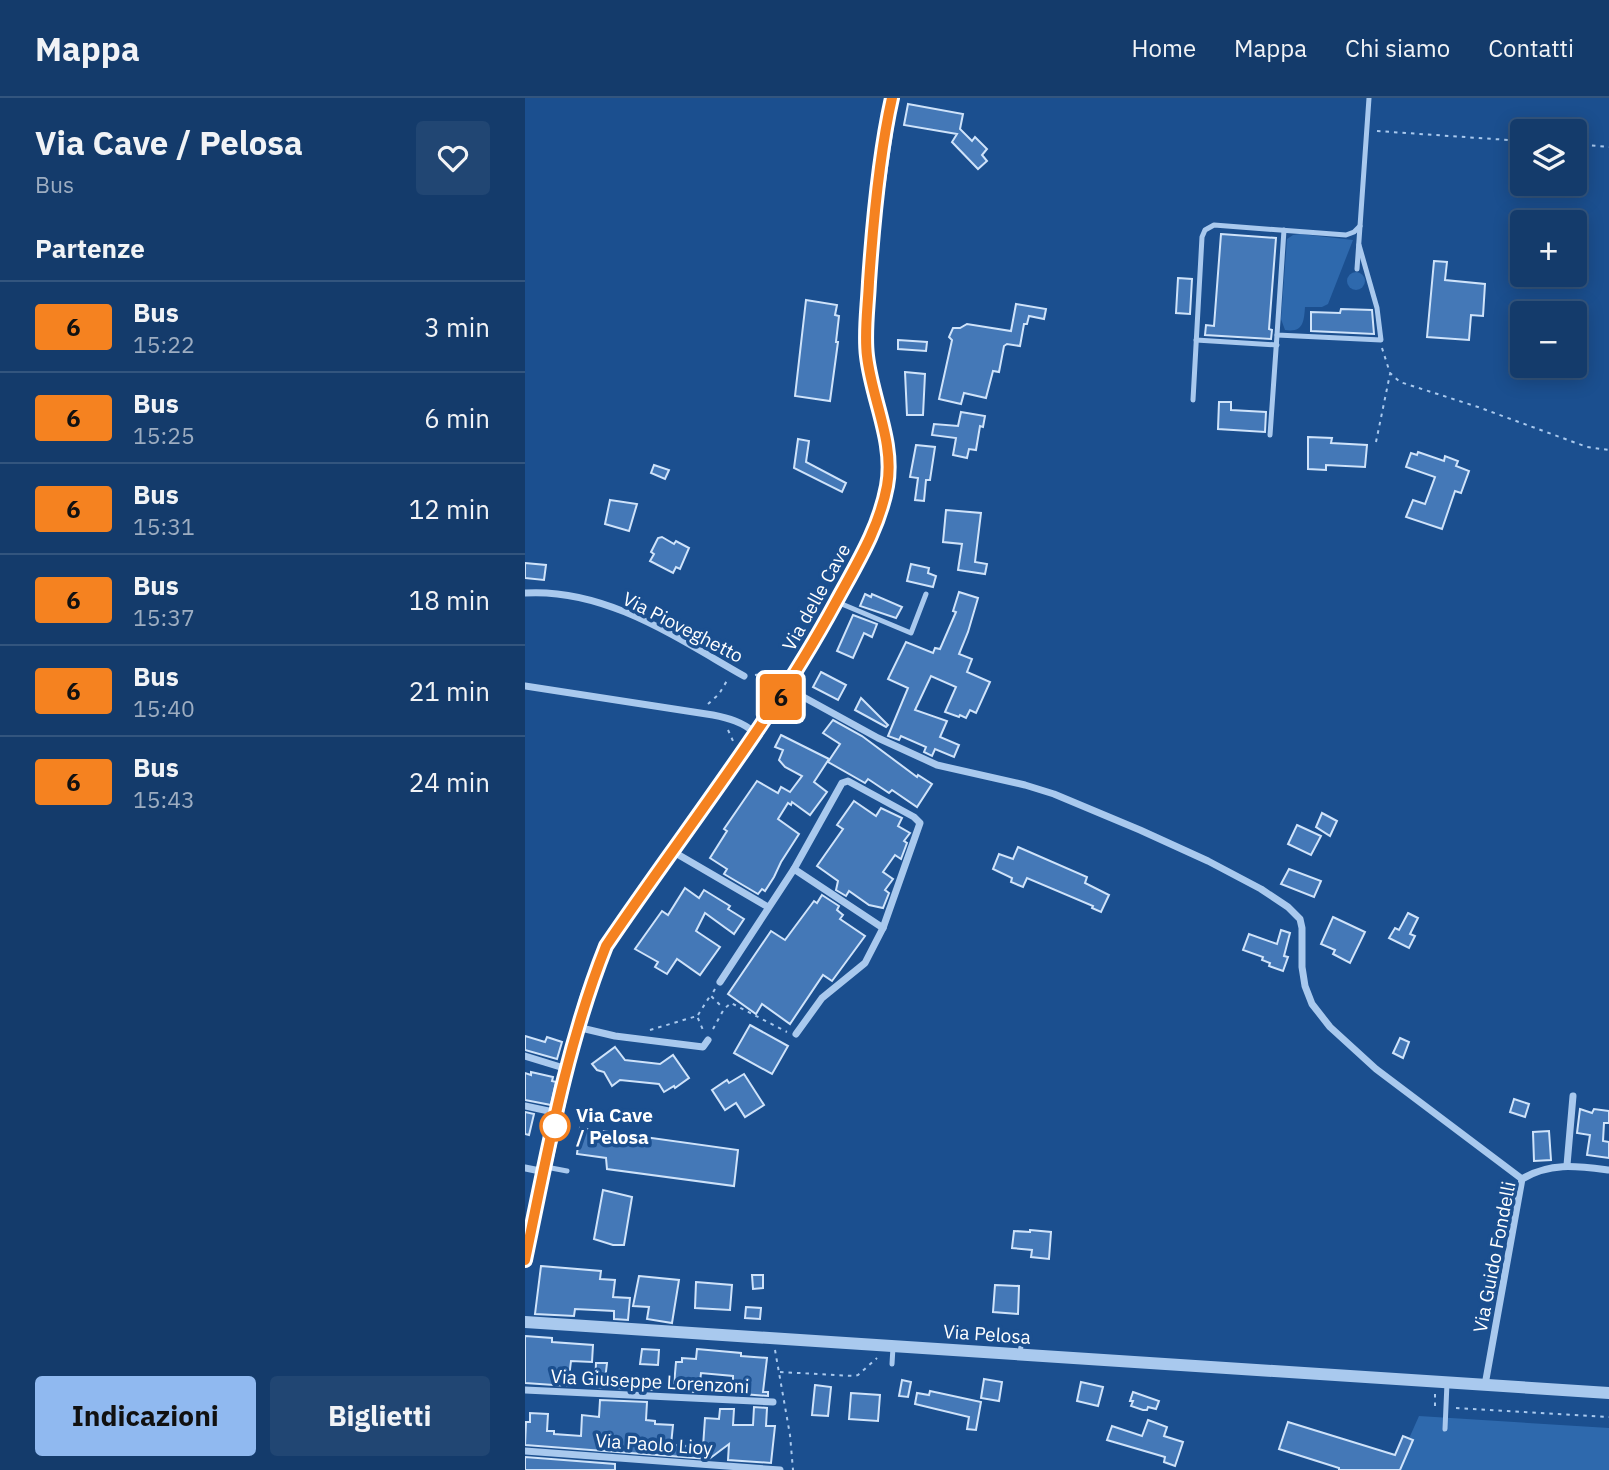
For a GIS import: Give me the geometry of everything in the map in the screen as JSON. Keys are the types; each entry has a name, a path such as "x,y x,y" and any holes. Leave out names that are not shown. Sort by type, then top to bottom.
{"street":[{"name":"Via delle Cave","path":"525,1260 527,1240 577,1027 606,946 787,688 876,525 887,485 889,466 887,444 873,391 867,354 867,320 873,237 892,98"},
{"name":"Via Pioveghetto","path":"525,593 547,592 625,611 744,676"},
{"path":"525,686 713,715 731,719 755,733"},
{"path":"787,688 878,738 937,765 1054,794 1140,830 1208,861 1288,907 1300,919 1305,986 1312,1004 1330,1027 1376,1069 1522,1179"},
{"path":"720,982 794,869 842,783 848,782 914,817 920,823 883,928 865,963 822,998 796,1034"},
{"path":"671,850 768,907"},
{"path":"794,869 883,928"},
{"path":"577,1027 615,1036 703,1046 708,1040"},
{"path":"525,1056 567,1069"},
{"path":"1567,1164 1573,1096"},
{"path":"525,1106 558,1113"},
{"name":"Via Guido Fondelli","path":"1485,1385 1522,1179 1536,1170 1567,1164 1609,1170"},
{"path":"525,1168 545,1170"},
{"name":"Via Pelosa","path":"525,1322 893,1346 1023,1358 1609,1394"},
{"name":"Via Giuseppe Lorenzoni","path":"525,1390 773,1402"},
{"name":"Via Paolo Lioy","path":"525,1451 780,1469"}],"lane":[{"path":"1357,269 1369,98"},
{"path":"1193,400 1202,237 1205,230 1214,225 1346,235 1360,226"},
{"path":"1270,435 1284,230"},
{"path":"1277,335 1381,340 1377,308 1359,245"},
{"path":"1196,340 1277,345"},
{"path":"836,602 911,633 926,594"},
{"path":"545,1170 567,1171"},
{"path":"1022,1336 1023,1358"},
{"path":"892,1364 893,1346"},
{"path":"1445,1429 1447,1383"}],"path":[{"path":"1367,131 1510,140"},
{"path":"1587,145 1609,147"},
{"path":"1376,442 1390,373 1381,340"},
{"path":"1390,373 1400,382 1587,447 1609,450"},
{"path":"744,676 799,669"},
{"path":"714,707 706,706 719,694 733,670"},
{"path":"645,1032 697,1016 720,982"},
{"path":"711,996 725,1009"},
{"path":"708,1040 731,1003 793,1035 796,1034"},
{"path":"697,1016 708,1040"},
{"path":"773,1338 790,1435 793,1470"},
{"path":"1446,1407 1609,1417"}],"shaded area":[{"path":"1300,234 1353,240 1328,304 1322,307 1305,307 1299,328 1285,330 1281,319 1287,239"},
{"path":"1356,272 1362,275 1365,281 1362,287 1356,290 1350,287 1347,281 1350,275"},
{"path":"1419,1416 1609,1428 1609,1470 1395,1470"}],"building":[{"path":"908,104 963,114 960,129 972,141 975,137 987,149 982,155 987,161 978,169 952,142 957,134 904,125"},
{"path":"1221,234 1276,238 1269,329 1272,330 1271,339 1205,335 1206,325 1214,326"},
{"path":"1434,261 1447,262 1445,280 1485,284 1483,316 1471,315 1469,340 1427,337"},
{"path":"1178,278 1192,279 1190,314 1176,313"},
{"path":"806,300 837,305 835,315 839,316 838,342 830,401 795,396"},
{"path":"1016,304 1046,309 1044,319 1029,316 1027,324 1024,324 1020,346 1004,346 999,372 993,371 986,398 964,393 961,404 939,399 952,340 949,337 953,328 967,324 1011,331"},
{"path":"1341,309 1372,310 1374,334 1311,331 1311,312 1340,313"},
{"path":"898,340 927,342 926,351 898,349"},
{"path":"905,372 925,374 923,415 907,415"},
{"path":"1219,402 1231,402 1231,410 1266,412 1265,432 1218,429"},
{"path":"961,412 985,416 983,427 980,426 976,450 969,449 967,458 953,455 956,438 932,435 934,424 958,426"},
{"path":"1308,437 1332,438 1331,443 1367,445 1365,467 1326,465 1326,470 1308,469"},
{"path":"798,439 809,441 806,462 846,483 842,492 794,468"},
{"path":"916,445 935,447 930,480 926,480 924,501 915,500 918,478 910,477"},
{"path":"1418,452 1444,461 1445,456 1458,461 1456,466 1469,471 1461,493 1455,491 1442,529 1406,517 1413,500 1425,504 1435,477 1406,467 1411,453 1417,455"},
{"path":"654,465 669,470 665,479 651,473"},
{"path":"610,500 637,504 629,531 605,524"},
{"path":"946,510 981,513 975,562 987,564 985,574 958,570 962,544 943,542"},
{"path":"662,537 689,548 680,569 676,567 673,573 650,561 658,538"},
{"path":"525,563 546,565 544,580 525,578"},
{"path":"911,564 929,568 928,573 936,576 933,587 907,581"},
{"path":"959,592 978,598 959,654 972,659 967,672 990,682 976,713 970,710 966,718 945,712 956,687 931,676 915,710 947,721 940,737 959,745 954,757 935,749 932,756 924,752 926,747 901,736 899,740 888,736 908,688 888,679 906,642 933,653 935,648 940,649 956,612 953,611"},
{"path":"865,594 871,597 872,594 902,607 896,618 860,606"},
{"path":"853,615 877,624 872,637 864,633 853,658 837,651"},
{"path":"821,672 846,685 838,700 813,687"},
{"path":"861,698 888,725 886,727 855,710"},
{"path":"833,720 862,736 917,777 918,775 932,784 917,807 892,790 889,793 868,779 865,783 828,762 840,744 823,733"},
{"path":"781,735 829,759 814,782 827,792 810,815 792,802 791,805 788,803 778,819 799,834 765,891 762,889 758,894 724,874 727,869 710,858 727,831 724,829 757,781 778,793 781,787 790,792 802,776 785,767 779,760 783,750 775,747"},
{"path":"854,801 876,816 881,808 902,818 898,826 910,833 904,841 907,843 901,859 895,855 883,872 893,879 885,890 889,893 883,908 869,905 849,891 846,896 836,890 838,881 817,866 843,829 837,825"},
{"path":"1322,813 1337,821 1330,836 1316,827"},
{"path":"1297,825 1321,836 1311,855 1288,844"},
{"path":"1018,847 1087,877 1085,883 1109,895 1101,912 1092,908 1093,906 1027,878 1023,887 993,869 999,854 1013,859"},
{"path":"1289,869 1321,881 1314,897 1281,884"},
{"path":"685,888 699,898 704,890 730,906 728,909 744,919 734,934 705,913 696,931 720,947 700,975 677,959 667,974 655,967 658,962 635,949 662,911 668,915"},
{"path":"822,895 839,906 837,910 843,915 840,919 865,936 832,981 823,975 790,1024 762,1004 756,1014 728,994 771,931 785,940 814,901 817,903"},
{"path":"1408,913 1418,918 1410,934 1415,936 1409,948 1389,938 1395,928 1399,930"},
{"path":"1333,917 1365,932 1350,963 1333,954 1335,950 1321,944"},
{"path":"1281,930 1290,933 1284,956 1288,957 1283,971 1269,966 1270,963 1262,960 1263,957 1243,950 1249,934 1277,944"},
{"path":"750,1025 788,1046 772,1074 734,1053"},
{"path":"525,1036 545,1042 547,1037 562,1042 557,1059 525,1050"},
{"path":"1400,1038 1409,1042 1403,1058 1393,1053"},
{"path":"615,1047 625,1060 660,1064 673,1055 689,1078 664,1092 659,1084 620,1080 612,1086 604,1072 597,1070 592,1064"},
{"path":"531,1072 553,1077 552,1081 556,1082 551,1105 525,1100 525,1073 531,1075"},
{"path":"744,1074 764,1105 745,1117 736,1103 725,1110 712,1090 727,1080 729,1083"},
{"path":"1514,1099 1529,1104 1525,1117 1510,1112"},
{"path":"1580,1109 1592,1113 1594,1109 1609,1111 1609,1123 1604,1123 1603,1141 1609,1142 1609,1158 1587,1155 1590,1135 1577,1133"},
{"path":"525,1112 534,1114 529,1135 525,1134"},
{"path":"580,1128 738,1150 734,1186 607,1169 606,1158 577,1154"},
{"path":"1549,1131 1551,1160 1534,1161 1533,1132"},
{"path":"603,1190 632,1197 624,1245 613,1245 594,1239"},
{"path":"1014,1231 1051,1232 1049,1259 1031,1257 1032,1250 1012,1248"},
{"path":"541,1266 601,1271 600,1279 615,1280 613,1297 630,1298 628,1320 614,1319 614,1311 575,1309 574,1316 535,1314"},
{"path":"752,1275 763,1275 763,1288 753,1289"},
{"path":"639,1276 679,1280 672,1323 647,1319 649,1307 633,1306"},
{"path":"696,1282 732,1285 730,1310 695,1308"},
{"path":"995,1285 1019,1286 1018,1314 993,1312"},
{"path":"746,1307 761,1308 760,1319 745,1318"},
{"path":"525,1336 552,1338 552,1342 593,1345 592,1362 571,1361 568,1386 525,1383"},
{"path":"642,1349 659,1350 658,1365 640,1364"},
{"path":"697,1349 767,1358 763,1392 768,1392 768,1396 743,1394 744,1387 733,1385 733,1376 701,1373 699,1392 689,1392 690,1387 674,1385 676,1362 682,1362 682,1358 696,1359"},
{"path":"596,1363 607,1363 605,1380 624,1382 624,1386 636,1387 636,1383 657,1384 656,1390 595,1387"},
{"path":"984,1379 1002,1382 999,1401 981,1398"},
{"path":"902,1380 911,1382 908,1397 899,1396"},
{"path":"1081,1382 1103,1387 1098,1406 1077,1401"},
{"path":"815,1385 831,1387 828,1416 812,1415"},
{"path":"930,1391 981,1402 976,1430 967,1429 969,1417 915,1404 917,1393 929,1395"},
{"path":"1133,1392 1159,1401 1156,1409 1148,1407 1143,1410 1131,1406"},
{"path":"851,1393 880,1395 878,1421 849,1419"},
{"path":"600,1400 647,1402 646,1420 655,1421 655,1424 673,1425 671,1445 703,1447 705,1418 719,1419 720,1409 734,1409 733,1425 753,1425 754,1407 767,1408 766,1426 775,1426 771,1463 728,1460 729,1444 709,1459 525,1445 526,1422 530,1422 530,1413 548,1414 547,1431 581,1436 582,1415 599,1417"},
{"path":"1148,1420 1167,1427 1164,1436 1183,1442 1175,1466 1164,1462 1165,1457 1107,1440 1112,1426 1142,1436"},
{"path":"1288,1422 1395,1455 1403,1436 1413,1440 1400,1470 1339,1470 1279,1449"},
{"path":"525,1457 615,1464 615,1470 525,1470"}],"bus line":[{"name":"6","path":"525,1260 572,1048 587,993 606,946 787,688 876,525 887,485 889,466 887,444 873,391 867,354 867,320 873,237 892,98"}],"place":[{"name":"Via Cave / Pelosa","path":"555,1126"}]}
